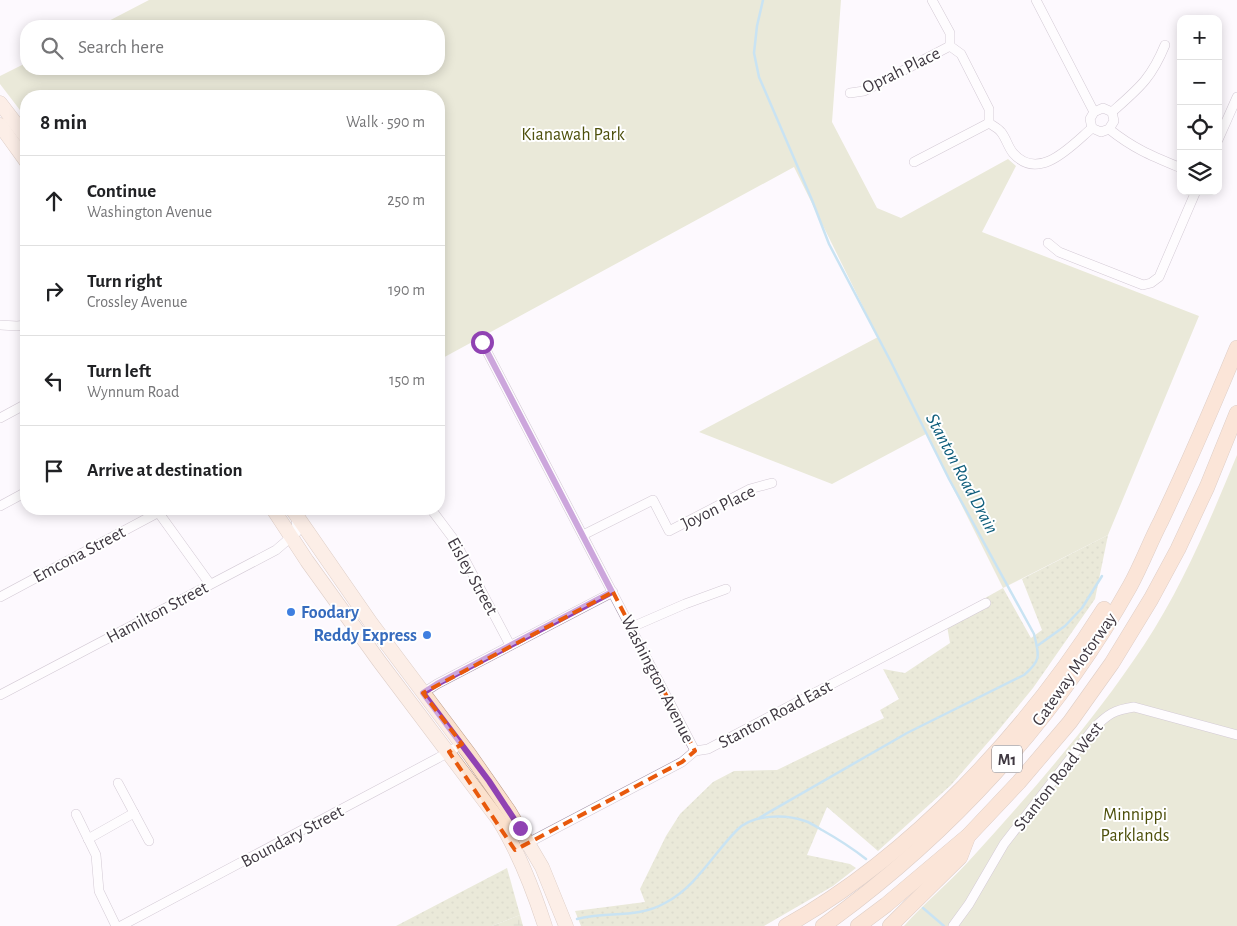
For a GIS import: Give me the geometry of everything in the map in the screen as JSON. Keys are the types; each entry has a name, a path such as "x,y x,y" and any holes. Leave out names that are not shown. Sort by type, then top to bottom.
{"highway":[{"name":"Gateway Motorway","path":"824,926 870,891 936,834 973,797 1034,727 1063,689 1113,614 1134,577 1191,456 1237,348"},
{"name":"Gateway Motorway","path":"858,926 893,899 969,834 1044,753 1075,714 1128,638 1178,549 1207,487 1237,413"},
{"path":"786,926 833,897 872,868 908,839 972,777 1012,734 1067,664 1117,589 1142,544 1154,535"},
{"path":"890,926 960,857 969,834"}],"main road":[{"path":"0,103 20,129"},
{"path":"0,125 20,153"},
{"path":"277,515 379,661 498,819 515,850 545,926"},
{"path":"295,515 361,608 489,781 545,874 566,926"}],"street":[{"path":"932,0 950,33 950,46 961,54 989,109 989,123"},
{"path":"1036,0 1094,112"},
{"path":"1112,112 1148,78 1157,65 1165,44"},
{"name":"Oprah Place","path":"850,93 864,91 950,46"},
{"path":"1222,131 1237,97"},
{"path":"1092,128 1090,119 1094,112 1103,108 1112,112"},
{"path":"1092,128 1101,132 1109,129 1114,121 1112,112"},
{"path":"989,123 1001,131 1013,152 1021,160 1033,164 1056,159 1092,128"},
{"path":"914,162 989,123"},
{"path":"1109,129 1138,150 1177,166"},
{"path":"1048,243 1059,252 1143,285 1152,283 1159,277 1194,195"},
{"path":"0,325 20,326"},
{"name":"Washington Avenue","path":"482,342 696,751"},
{"path":"0,418 20,407"},
{"name":"Joyon Place","path":"583,535 653,500 669,531 750,489 772,483"},
{"path":"0,506 20,495"},
{"name":"Emcona Street","path":"0,596 149,515"},
{"path":"162,515 210,584"},
{"path":"292,538 297,532 294,515"},
{"name":"Eisley Street","path":"436,515 455,541 510,645"},
{"name":"Hamilton Street","path":"0,695 276,550 292,538"},
{"path":"632,627 684,604 726,589"},
{"path":"423,693 432,686 612,592"},
{"name":"Stanton Road East","path":"515,850 682,762 696,751 708,749 986,604"},
{"name":"Stanton Road West","path":"953,926 969,904 1004,844 1094,728 1107,715 1134,707 1237,735"},
{"name":"Boundary Street","path":"121,926 462,744"},
{"path":"118,784 149,841"},
{"path":"88,839 134,813"},
{"path":"76,814 96,855 98,891 116,926"}],"highlighted area":[{"path":"613,592 695,751 682,762 515,850 449,752 462,744 423,693"}],"green space":[{"name":"Kianawah Park","path":"149,0 841,0 832,122 877,208 901,218 1008,159 1016,166 982,232 1199,316 1108,535 1003,588 926,434 832,484 699,432 878,337 794,167 445,357 445,90 20,90 20,110 0,84 0,76 20,66 20,75 445,75 445,20 111,20"},
{"name":"Minnippi Parklands","path":"1237,455 1237,926 904,926 960,870 1015,810 1083,729 1124,674 1171,600 1206,528"},
{"path":"1108,535 1095,599 1033,688 951,785 878,851 827,807 807,855 850,864 856,868 833,886 764,926 581,926 575,911 645,902 640,889 666,836 680,814 713,782 734,771 777,770 884,718 880,710 899,699 883,669 905,673 950,643 946,620 1003,588 1031,638 1042,630 1022,579"},
{"path":"507,868 520,915 492,926 396,926"},
{"path":"520,915 523,926 492,926"}],"waterway":[{"name":"Stanton Road Drain","path":"759,818 907,733 1024,675 1034,665 1038,657 1034,634 949,479 891,362 829,244 759,77 754,53 757,26 763,0"},
{"path":"1037,646 1065,626 1082,608 1102,576"},
{"name":"Stanton Road Drain","path":"577,919 644,911 665,903 695,879 737,830 760,818 788,817 807,822 839,840 866,859"},
{"path":"923,908 944,926"}],"place":[{"name":"Foodary","path":"291,612"},
{"name":"Reddy Express","path":"427,635"}],"route":[{"path":"482,342 612,592 432,686 423,693 489,781 520,828"}]}
